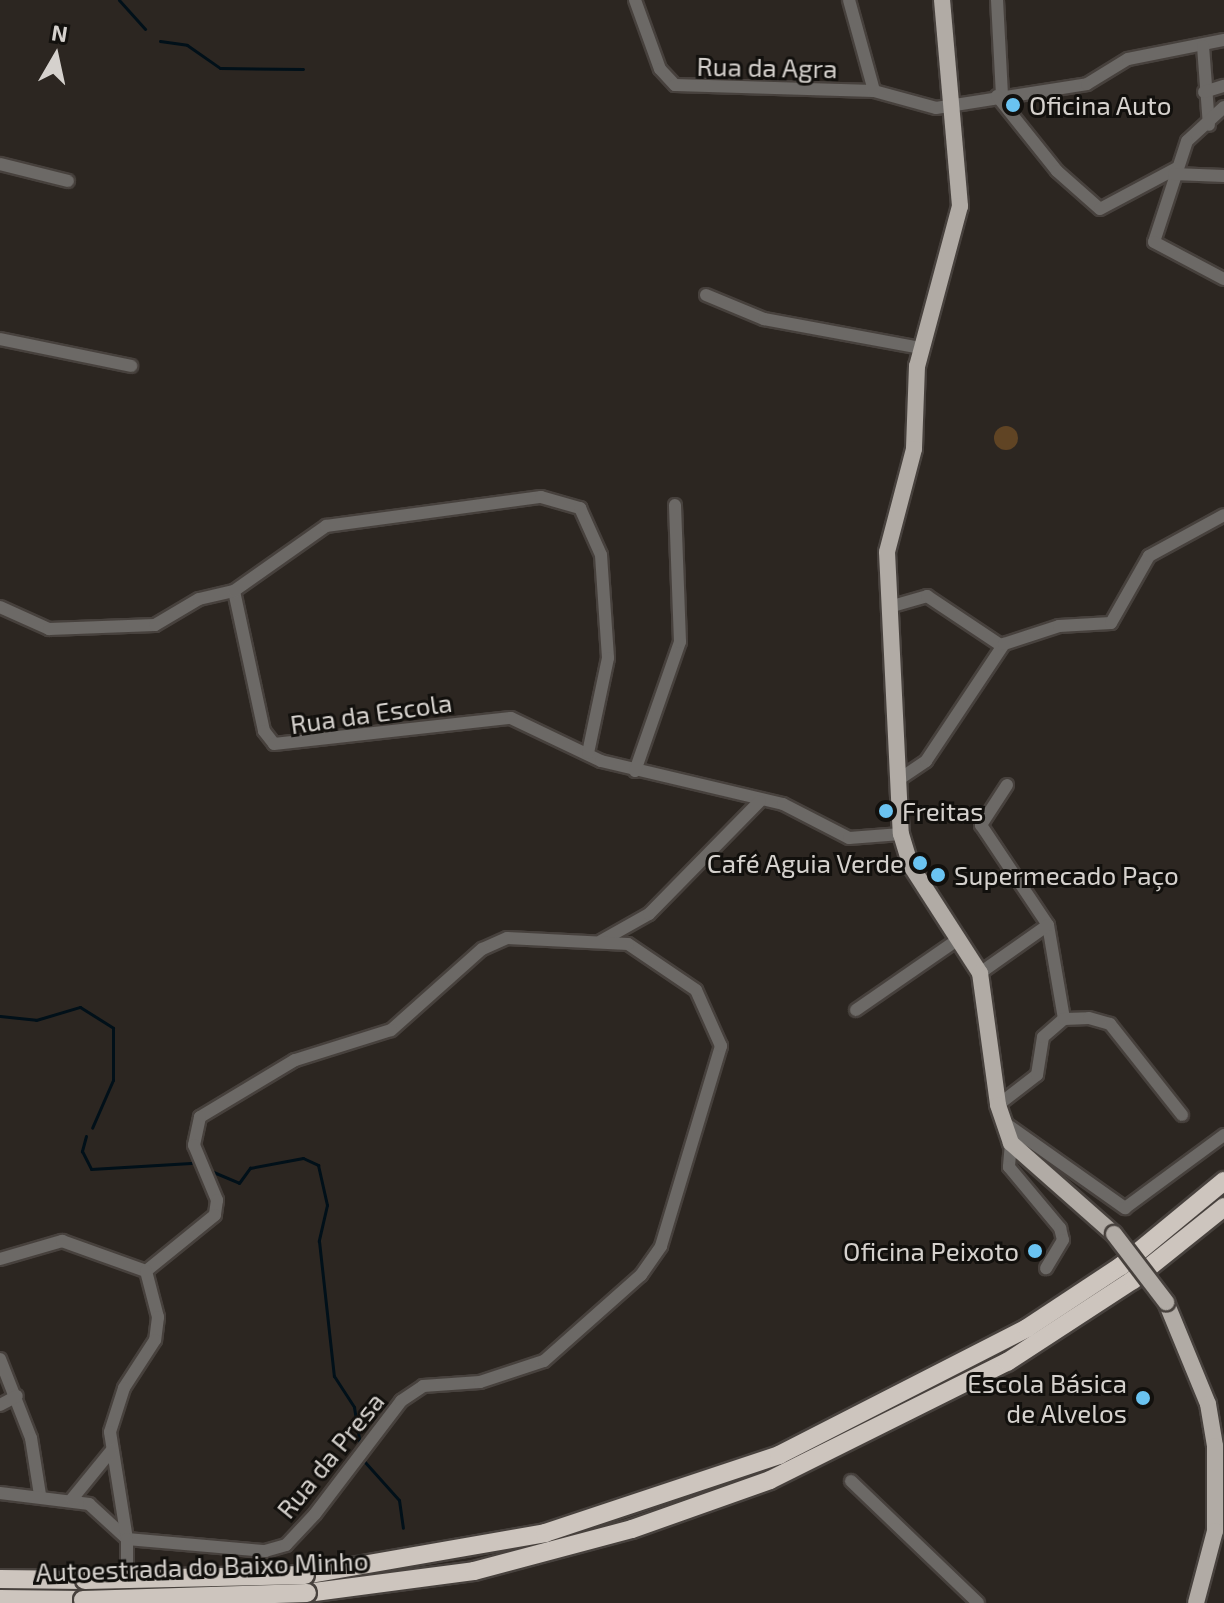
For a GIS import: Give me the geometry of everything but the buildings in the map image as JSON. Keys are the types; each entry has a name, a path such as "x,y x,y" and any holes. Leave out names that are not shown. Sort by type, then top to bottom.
{"highway":[{"name":"Autoestrada do Baixo Minho","path":"0,1579 306,1584 530,1537 779,1455 1027,1328 1121,1266 1224,1181"},
{"name":"Autoestrada do Baixo Minho","path":"0,1599 83,1600 306,1584 504,1563 770,1480 1007,1362 1133,1280 1224,1207"}],"main road":[{"path":"938,3 960,206 921,348 914,449 889,531 889,607 901,834 911,866 980,973 1000,1113 1011,1143 1114,1234 1166,1302 1208,1404 1218,1543 1196,1603"}],"street":[{"name":"Rua da Agra","path":"635,0 660,69 675,85 874,91 951,108"},
{"path":"849,0 874,91"},
{"path":"997,0 1000,95 1057,171 1100,209 1176,171 1224,176"},
{"path":"951,108 1000,95 1087,84 1128,59 1224,40"},
{"path":"1203,46 1204,92 1209,125"},
{"path":"1204,92 1224,86"},
{"path":"1224,107 1209,125 1187,141 1176,171 1157,248 1224,279"},
{"path":"0,164 68,181"},
{"path":"706,295 764,319 921,348"},
{"path":"0,339 131,366"},
{"path":"0,607 49,629 155,625 199,599 234,591 326,526 511,498 580,508 601,555 608,658 588,753"},
{"path":"635,771 680,642 675,505"},
{"path":"898,780 926,761 1002,646 1059,626 1111,623 1149,556 1224,515"},
{"name":"Rua da Escola","path":"234,591 269,743 297,748 420,723 511,718 635,771 783,804 849,838 901,834"},
{"path":"889,607 927,596 1002,646"},
{"path":"1007,785 981,825 1048,925 1064,1019"},
{"path":"601,941 649,914 760,801"},
{"path":"980,973 1048,925"},
{"name":"Rua da Presa","path":"146,1271 215,1215 217,1200 194,1145 200,1117 230,1093 295,1060 391,1030 482,949 507,938 601,941 658,959 696,990 721,1046 661,1246 641,1275 544,1361 480,1382 423,1386 401,1401 315,1514 286,1545 265,1551"},
{"path":"856,1010 960,938"},
{"path":"1064,1019 1040,1043 1037,1075 1000,1113 1125,1208 1224,1135"},
{"path":"1064,1019 1110,1024 1182,1115"},
{"path":"1011,1143 1009,1167 1060,1228 1063,1240 1046,1268"},
{"path":"0,1259 62,1241 146,1271 158,1317 155,1340 116,1409 112,1450 127,1539 131,1603"},
{"path":"0,1359 17,1396 40,1495"},
{"path":"0,1405 17,1396"},
{"path":"72,1499 112,1450"},
{"path":"851,1481 978,1603"},
{"path":"0,1493 40,1495 89,1504 127,1539 265,1551 256,1603"}],"shaded area":[{"path":"1006,426 1015,429 1018,438 1015,447 1006,450 997,447 994,438 997,429"}],"waterway":[{"path":"119,0 145,29"},
{"path":"160,41 187,45 220,68 303,69"},
{"path":"0,1016 36,1020 80,1007 113,1028 113,1080 92,1128"},
{"path":"86,1136 82,1151 91,1169 191,1163"},
{"path":"211,1171 239,1183 250,1168 303,1158 318,1165 327,1205 319,1241 334,1376 354,1407 360,1446"},
{"path":"364,1461 399,1500 403,1528"}],"place":[{"name":"Oficina Auto","path":"1013,105"},
{"name":"Freitas","path":"886,811"},
{"name":"Café Aguia Verde","path":"920,863"},
{"name":"Supermecado Paço","path":"938,875"},
{"name":"Oficina Peixoto","path":"1035,1251"},
{"name":"Escola Básica de Alvelos","path":"1143,1398"}]}
